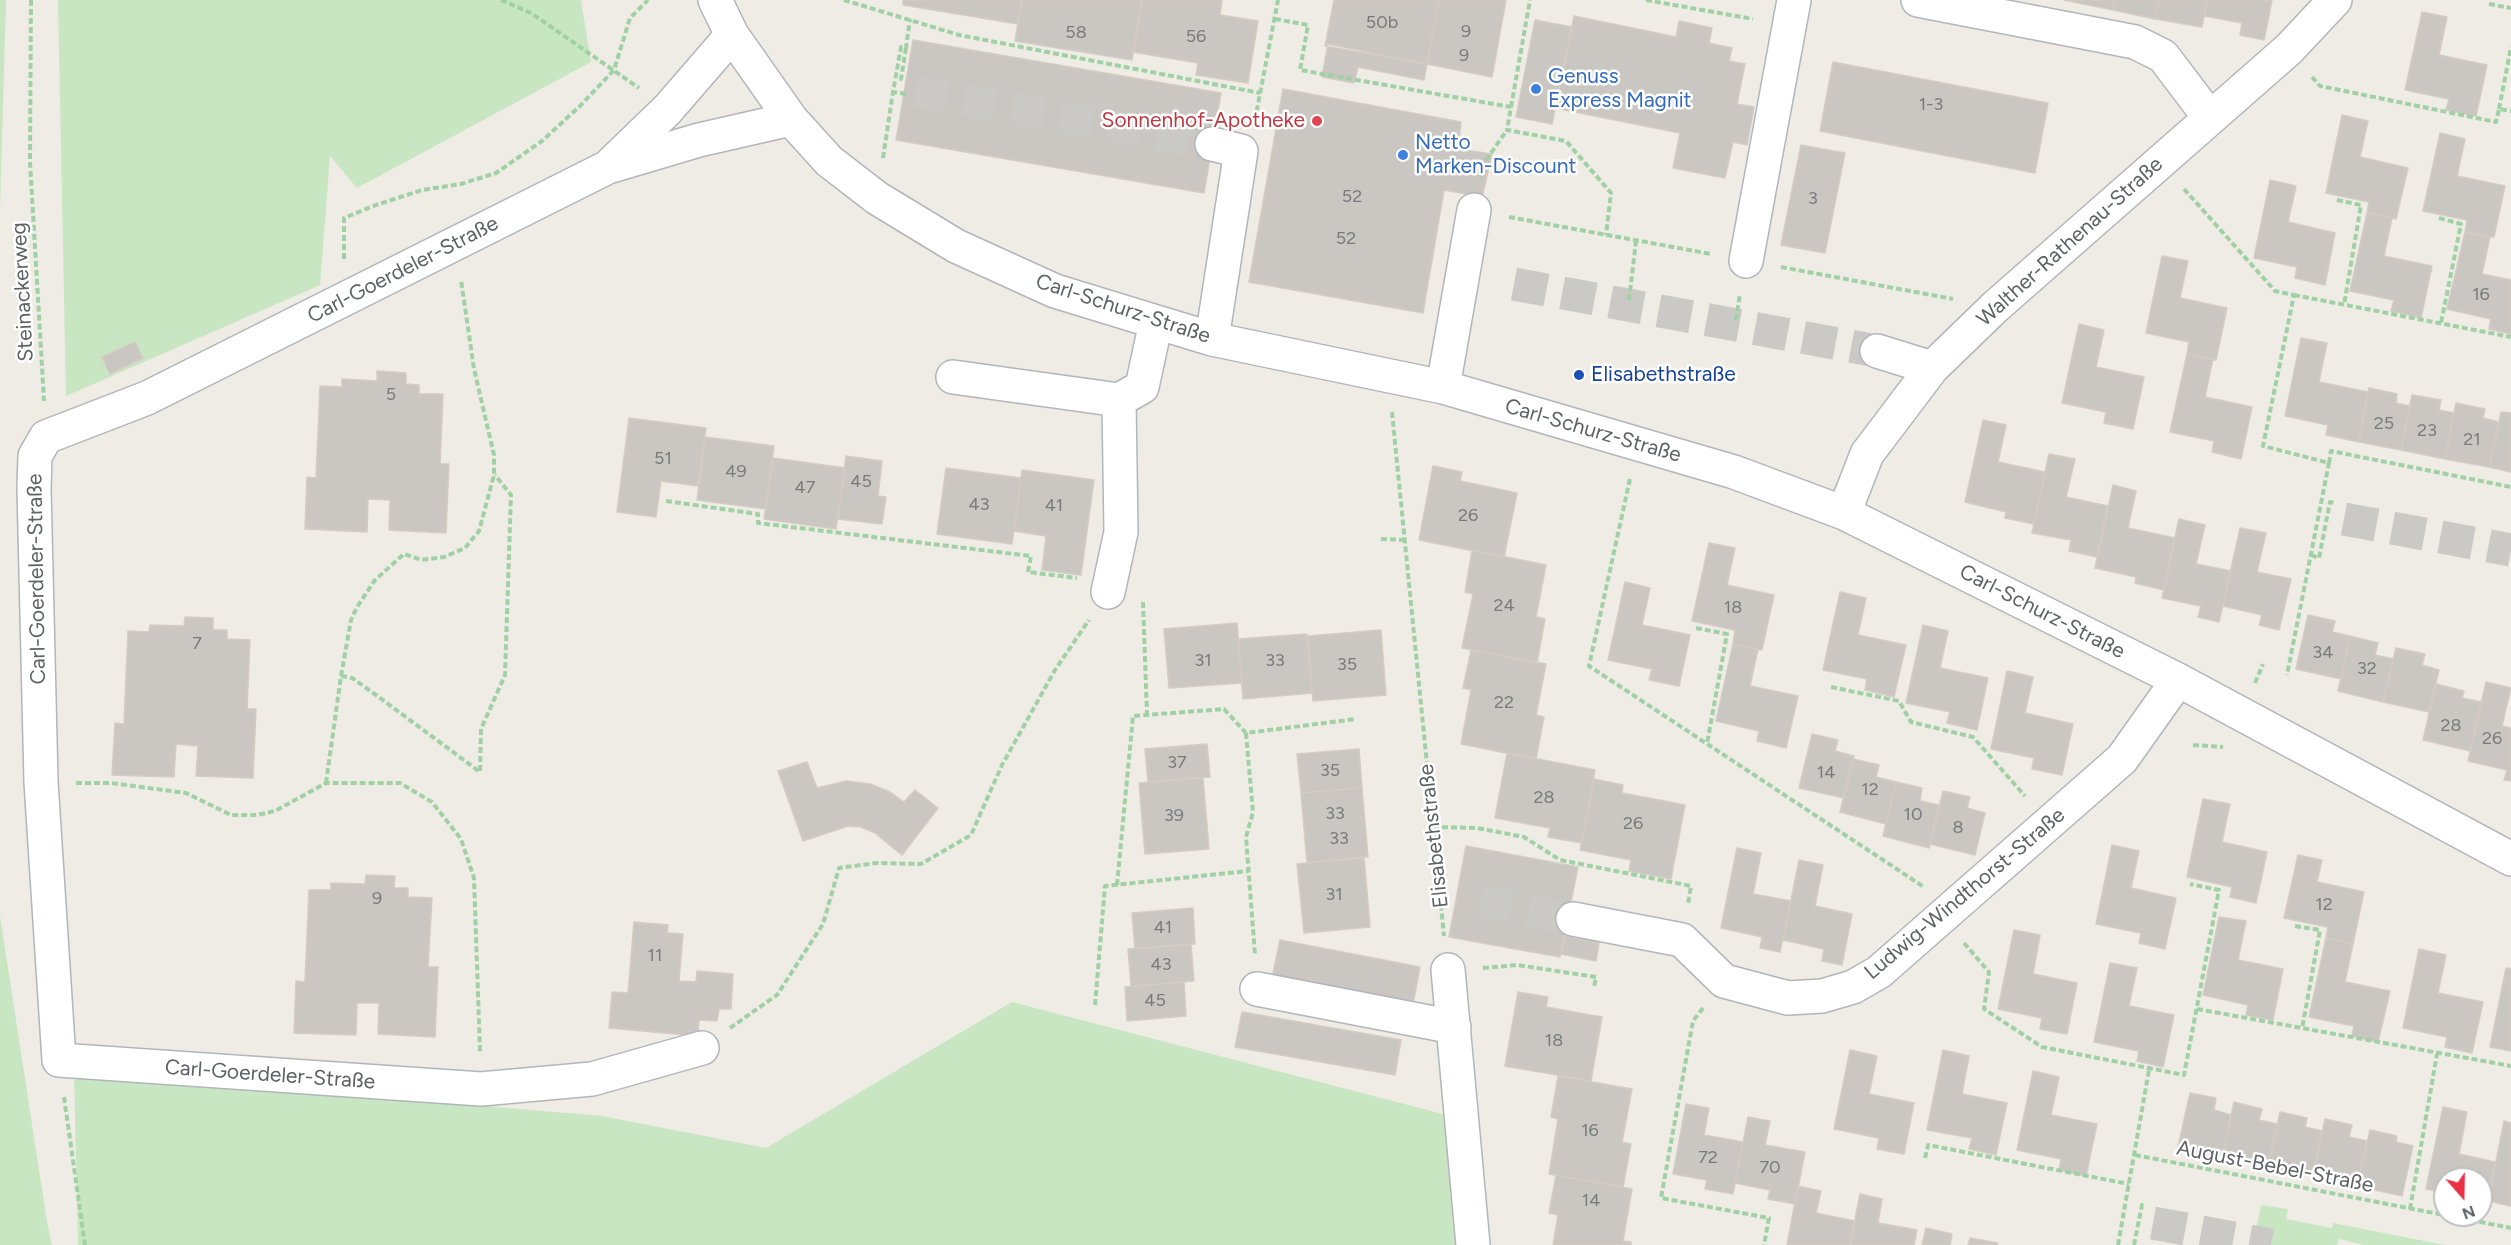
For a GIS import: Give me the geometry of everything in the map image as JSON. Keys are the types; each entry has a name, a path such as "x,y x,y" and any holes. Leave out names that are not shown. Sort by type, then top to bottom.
{"street":[{"name":"Carl-Schurz-Straße","path":"715,0 732,35 791,119 828,160 877,198 956,246 1055,291 1212,339 1443,387 1734,472 1844,513 2178,680 2511,859"},
{"path":"1918,0 2135,42 2163,56 2210,118"},
{"name":"Walther-Rathenau-Straße","path":"1844,513 1867,454 1932,368 1995,307 2289,48 2335,0"},
{"path":"1746,261 1792,13"},
{"name":"Carl-Goerdeler-Straße","path":"608,166 668,109 732,35"},
{"name":"Carl-Goerdeler-Straße","path":"702,1048 592,1079 481,1089 59,1060 41,782 35,456 46,437 147,398 608,166 699,140 791,119"},
{"path":"1212,339 1227,147"},
{"path":"1443,387 1474,210"},
{"path":"953,377 1119,400 1142,387 1156,322"},
{"path":"1877,351 1932,368"},
{"path":"1094,585 1121,532 1119,400"},
{"name":"Ludwig-Windthorst-Straße","path":"1573,919 1682,940 1724,981 1788,998 1822,996 1853,987 1879,972 2122,759 2178,680"},
{"path":"1448,970 1473,1245"},
{"path":"1257,989 1454,1027"}],"path":[{"name":"Steinackerweg","path":"32,0 30,162 46,437"},
{"path":"501,0 531,13 668,109"},
{"path":"343,300 344,218 422,190 461,184 496,173 542,141 614,70 630,18 648,0"},
{"path":"844,0 959,36 1260,93"},
{"path":"1227,147 1253,128 1278,0"},
{"path":"1474,210 1482,166 1507,130 1530,0"},
{"path":"1646,0 1792,13"},
{"path":"2489,4 2511,8"},
{"path":"906,81 901,79 910,19"},
{"path":"1275,19 1308,25 1300,70 1511,107"},
{"path":"877,198 901,47 906,48"},
{"path":"2289,48 2320,86 2496,122 2511,47"},
{"path":"893,92 906,94"},
{"path":"2499,109 2511,111"},
{"path":"1507,130 1566,141 1611,193 1606,235"},
{"path":"2160,161 2275,291 2511,337"},
{"path":"2337,200 2361,205 2344,305"},
{"path":"2439,218 2461,224 2441,323"},
{"path":"1629,300 1636,241"},
{"path":"327,783 340,676 351,620 357,607 375,580 405,554 421,560 444,557 465,548 479,531 494,475 494,454 474,369 456,244"},
{"path":"2294,295 2263,446 2329,463"},
{"name":"Elisabethstraße","path":"1397,379 1392,411 1444,935"},
{"path":"1637,443 1589,666 1934,894 1943,917 1989,972 1984,1009 2042,1047 2149,1070 2184,1075 2219,890 2190,884"},
{"path":"2287,675 2331,451 2511,487"},
{"path":"340,676 352,678 480,772 481,729 505,675 511,495 494,475"},
{"path":"666,501 758,514 758,523 1031,556 1028,572 1094,585 1055,670 1002,765 971,835 921,864 876,863 839,868 823,924 777,995 702,1048"},
{"path":"2311,555 2319,558 2330,502 2335,503"},
{"path":"1381,538 1406,540"},
{"path":"1143,595 1147,714"},
{"path":"1696,628 1727,634 1707,744"},
{"path":"1831,687 1899,702 1911,722 1973,737 2049,824"},
{"path":"1117,885 1133,716 1224,709 1245,733 1253,812 1246,837 1254,946"},
{"path":"1245,733 1356,719"},
{"path":"2193,745 2226,747"},
{"path":"111,783 186,794 231,815 257,815 276,811 327,783 400,783 432,802 461,839 474,878 480,1037"},
{"path":"1433,827 1458,826 1524,837 1560,861 1691,886 1688,909"},
{"path":"1095,1005 1105,886 1248,872"},
{"path":"2295,926 2320,930 2302,1029"},
{"path":"1517,965 1596,977 1594,987"},
{"path":"2196,1009 2511,1066"},
{"path":"1693,1021 1661,1198 1769,1218 1764,1245"},
{"path":"2410,1209 2437,1054"},
{"path":"59,1060 86,1245"},
{"path":"2118,1245 2149,1070"},
{"path":"1925,1158 1928,1145 2129,1184"},
{"name":"August-Bebel-Straße","path":"2135,1155 2511,1228"},
{"path":"2134,1245 2142,1206 2146,1206"}],"green space":[{"path":"0,0 6,0 0,209"},
{"path":"58,0 581,0 591,62 357,188 330,156 320,285 66,396"},
{"path":"0,916 47,1222 52,1245 0,1245"},
{"path":"1012,1002 1462,1119 1473,1245 78,1245 74,1071 602,1116 766,1148"},
{"path":"2261,1205 2288,1209 2286,1219 2332,1228 2333,1223 2445,1245 2364,1245 2339,1239 2337,1245 2253,1245"}],"building":[{"path":"903,0 1022,0 1018,24 903,5"},
{"path":"1022,0 1142,0 1132,60 1015,41"},
{"path":"1142,0 1222,0 1220,15 1258,21 1248,83 1196,75 1198,63 1133,52"},
{"path":"1334,0 1439,0 1427,64 1325,46"},
{"path":"1439,0 1506,0 1492,77 1427,64"},
{"path":"2064,0 2115,0 2113,10"},
{"path":"2115,0 2159,0 2155,19 2113,10"},
{"path":"2159,0 2207,0 2202,27 2155,19"},
{"path":"2207,0 2272,0 2264,40 2240,35 2242,23 2204,16"},
{"path":"2422,12 2447,17 2439,55 2487,65 2476,116 2446,110 2449,99 2405,90"},
{"path":"1574,16 1676,37 1679,21 1712,28 1709,43 1732,48 1729,61 1745,64 1737,104 1754,107 1747,145 1733,142 1725,178 1673,168 1680,133 1555,108"},
{"path":"1535,20 1572,27 1552,124 1516,117"},
{"path":"913,40 1221,93 1204,193 896,140"},
{"path":"1328,44 1427,64 1424,80 1358,67 1354,83 1322,77"},
{"path":"1833,62 2048,103 2035,173 1820,131"},
{"path":"1283,89 1461,122 1458,149 1492,154 1482,197 1444,190 1423,313 1249,282"},
{"path":"2342,115 2368,121 2360,157 2408,168 2396,219 2367,213 2369,202 2326,193"},
{"path":"2440,133 2465,139 2457,176 2505,186 2494,237 2465,232 2467,220 2423,211"},
{"path":"1801,145 1845,153 1825,253 1781,245"},
{"path":"2270,180 2296,186 2288,222 2335,233 2325,285 2295,278 2297,267 2254,258"},
{"path":"2367,213 2392,218 2384,256 2432,266 2421,318 2391,311 2394,300 2350,291"},
{"path":"2465,232 2490,237 2482,274 2511,280 2511,334 2489,329 2491,319 2447,309"},
{"path":"2162,256 2188,261 2180,298 2227,308 2216,360 2187,354 2189,342 2146,333"},
{"path":"2079,324 2104,330 2096,367 2144,377 2133,429 2104,423 2106,412 2062,403"},
{"path":"2301,338 2327,343 2319,382 2368,392 2359,442 2326,435 2328,425 2285,416"},
{"path":"135,342 143,358 110,374 102,357"},
{"path":"2187,354 2213,359 2205,397 2252,407 2241,459 2212,452 2214,441 2170,432"},
{"path":"377,371 406,373 406,384 419,385 419,394 443,394 440,464 449,464 446,533 389,530 390,500 368,499 367,532 305,529 307,477 316,478 320,386 342,387 342,379 377,381"},
{"path":"2369,388 2397,394 2396,403 2410,406 2401,450 2359,442"},
{"path":"2412,395 2441,400 2439,410 2454,413 2445,459 2401,450"},
{"path":"2456,403 2485,409 2483,418 2499,422 2489,467 2445,459"},
{"path":"2501,412 2511,413 2511,472 2489,467"},
{"path":"629,418 706,428 698,486 661,481 656,517 617,512"},
{"path":"1983,420 2006,425 1998,462 2045,472 2034,524 2005,518 2006,512 1965,502"},
{"path":"705,437 774,446 766,509 697,500"},
{"path":"2049,454 2075,459 2066,497 2108,506 2097,557 2069,551 2071,540 2032,533"},
{"path":"846,456 882,461 878,496 886,497 882,524 838,519"},
{"path":"773,458 845,468 836,529 764,519"},
{"path":"1433,466 1462,472 1460,481 1517,493 1504,557 1419,540"},
{"path":"946,468 1021,478 1012,544 937,534"},
{"path":"1022,470 1094,480 1081,575 1042,570 1046,536 1014,531"},
{"path":"2113,485 2136,491 2128,528 2175,538 2164,590 2135,583 2136,577 2095,568"},
{"path":"2179,519 2205,525 2196,564 2231,571 2219,622 2198,617 2201,606 2162,598"},
{"path":"2240,528 2266,533 2257,572 2291,579 2279,630 2259,625 2262,615 2223,606"},
{"path":"1709,543 1735,548 1727,585 1774,595 1762,650 1733,644 1735,630 1692,621"},
{"path":"1472,550 1546,565 1536,617 1545,619 1537,663 1462,648 1473,594 1465,592"},
{"path":"1625,582 1650,588 1642,625 1690,635 1679,686 1649,680 1652,669 1608,660"},
{"path":"1840,592 1866,598 1858,635 1906,645 1894,697 1865,690 1867,679 1823,670"},
{"path":"2308,615 2335,621 2332,632 2350,636 2341,679 2296,669"},
{"path":"185,617 213,618 213,630 227,630 227,639 250,640 247,709 256,709 253,778 196,776 198,746 176,744 174,777 112,775 115,723 124,724 128,631 149,632 150,625 184,626"},
{"path":"1237,623 1242,683 1169,688 1164,629"},
{"path":"1923,625 1948,631 1940,668 1988,678 1977,730 1947,723 1950,712 1906,703"},
{"path":"1381,630 1386,695 1313,701 1308,636"},
{"path":"1307,634 1312,693 1243,699 1238,639"},
{"path":"2350,636 2378,643 2375,655 2393,659 2383,702 2338,691"},
{"path":"1733,644 1758,649 1750,686 1798,696 1786,748 1757,741 1759,731 1716,721"},
{"path":"2396,648 2425,654 2422,665 2439,670 2429,712 2383,702"},
{"path":"1471,650 1546,664 1536,715 1544,717 1536,759 1461,744 1471,690 1463,688"},
{"path":"2007,671 2033,677 2025,713 2073,724 2062,775 2032,769 2034,758 1991,749"},
{"path":"2486,682 2511,688 2502,726 2511,728 2511,781 2504,780 2507,770 2468,761"},
{"path":"2436,684 2464,691 2462,698 2481,702 2470,751 2423,740"},
{"path":"1812,734 1838,740 1835,751 1854,756 1844,798 1799,788"},
{"path":"1207,744 1210,777 1148,782 1145,749"},
{"path":"1359,749 1362,788 1301,793 1297,754"},
{"path":"1507,753 1595,770 1582,843 1548,837 1550,828 1495,818"},
{"path":"1853,759 1879,765 1876,777 1896,782 1886,824 1840,812"},
{"path":"807,762 817,788 846,781 870,784 890,792 904,802 915,790 938,808 902,855 875,833 861,827 848,826 803,841 778,771"},
{"path":"1203,778 1209,849 1145,854 1139,783"},
{"path":"1594,779 1623,785 1622,793 1685,805 1671,879 1629,871 1631,860 1580,850"},
{"path":"1896,782 1922,788 1920,801 1939,805 1929,848 1883,836"},
{"path":"1362,788 1368,857 1307,863 1301,793"},
{"path":"1943,791 1970,797 1967,808 1985,813 1975,855 1930,844"},
{"path":"2203,799 2230,804 2222,842 2267,852 2256,903 2230,897 2232,887 2187,877"},
{"path":"2112,845 2139,851 2131,888 2176,898 2165,949 2139,943 2141,933 2096,924"},
{"path":"1466,846 1578,867 1560,957 1449,937"},
{"path":"1737,848 1761,853 1753,894 1791,901 1780,952 1760,948 1762,937 1721,928"},
{"path":"2298,855 2322,860 2317,882 2364,892 2353,944 2326,938 2328,927 2284,918"},
{"path":"1364,857 1370,927 1304,933 1297,864"},
{"path":"1799,860 1823,865 1815,906 1852,914 1842,965 1822,961 1824,949 1783,940"},
{"path":"366,875 395,876 394,888 408,888 408,897 432,898 428,967 438,967 435,1037 378,1034 379,1003 357,1003 356,1035 294,1033 296,981 305,982 309,890 331,890 331,883 365,884"},
{"path":"1193,908 1195,944 1135,949 1132,913"},
{"path":"2219,917 2246,921 2238,960 2283,969 2273,1020 2246,1015 2248,1005 2203,995"},
{"path":"634,922 668,925 667,933 683,934 679,981 696,982 697,971 733,974 731,1009 719,1009 717,1021 699,1020 698,1036 609,1028 612,992 628,993"},
{"path":"2014,930 2040,935 2033,974 2077,983 2067,1034 2040,1029 2042,1018 1998,1009"},
{"path":"1565,936 1599,943 1596,961 1561,954"},
{"path":"2326,938 2353,944 2345,982 2390,991 2378,1042 2352,1036 2354,1026 2309,1017"},
{"path":"1280,940 1420,967 1413,1004 1272,978"},
{"path":"1191,944 1194,981 1131,986 1128,949"},
{"path":"2419,949 2446,955 2438,993 2483,1002 2472,1053 2445,1047 2447,1037 2403,1028"},
{"path":"2110,963 2137,968 2129,1006 2174,1015 2163,1067 2137,1061 2139,1051 2094,1042"},
{"path":"2506,968 2511,969 2511,1051 2490,1047"},
{"path":"1184,982 1186,1016 1127,1021 1125,987"},
{"path":"1518,992 1548,997 1546,1007 1602,1017 1591,1081 1505,1066"},
{"path":"1242,1012 1401,1040 1395,1075 1235,1047"},
{"path":"1850,1050 1877,1056 1869,1094 1914,1103 1904,1154 1877,1149 1879,1138 1834,1129"},
{"path":"1943,1050 1969,1056 1962,1094 2007,1103 1996,1155 1969,1149 1972,1138 1927,1130"},
{"path":"2033,1071 2059,1077 2051,1115 2097,1124 2086,1176 2059,1170 2061,1159 2017,1150"},
{"path":"1558,1076 1632,1089 1622,1142 1631,1144 1623,1187 1549,1174 1558,1119 1551,1117"},
{"path":"2190,1093 2216,1098 2214,1110 2231,1115 2222,1157 2178,1147"},
{"path":"2234,1102 2262,1109 2259,1120 2277,1124 2268,1167 2222,1157"},
{"path":"1686,1104 1709,1108 1704,1135 1743,1142 1733,1194 1705,1189 1707,1180 1673,1174"},
{"path":"2443,1107 2467,1112 2459,1154 2495,1162 2493,1172 2493,1167 2433,1167 2433,1190 2426,1189"},
{"path":"2280,1112 2307,1118 2305,1127 2322,1131 2313,1176 2268,1167"},
{"path":"1748,1117 1770,1121 1765,1145 1805,1152 1795,1204 1768,1199 1770,1190 1735,1183"},
{"path":"2325,1119 2352,1125 2349,1137 2367,1141 2357,1186 2313,1176"},
{"path":"2504,1121 2511,1123 2511,1206 2493,1202 2493,1176"},
{"path":"2370,1130 2397,1136 2396,1142 2413,1146 2402,1196 2357,1186"},
{"path":"1556,1175 1632,1189 1623,1241 1631,1242 1631,1245 1553,1245 1558,1215 1549,1213"},
{"path":"1798,1186 1821,1191 1816,1213 1855,1221 1850,1245 1787,1245"},
{"path":"1860,1194 1882,1199 1878,1223 1917,1230 1914,1245 1850,1245"},
{"path":"1926,1228 1952,1234 1950,1245 1922,1245"},
{"path":"1970,1238 1998,1243 1997,1245 1968,1245"}],"tunnel":[{"path":"915,91 1212,144"},
{"path":"1514,284 1877,351"},
{"path":"2344,519 2511,550"},
{"path":"1480,901 1573,919"},
{"path":"2153,1223 2271,1245"}],"place":[{"name":"Genuss Express Magnit","path":"1536,89"},
{"name":"Sonnenhof-Apotheke","path":"1317,121"},
{"name":"Netto Marken-Discount","path":"1403,155"},
{"name":"Elisabethstraße","path":"1579,375"}]}
